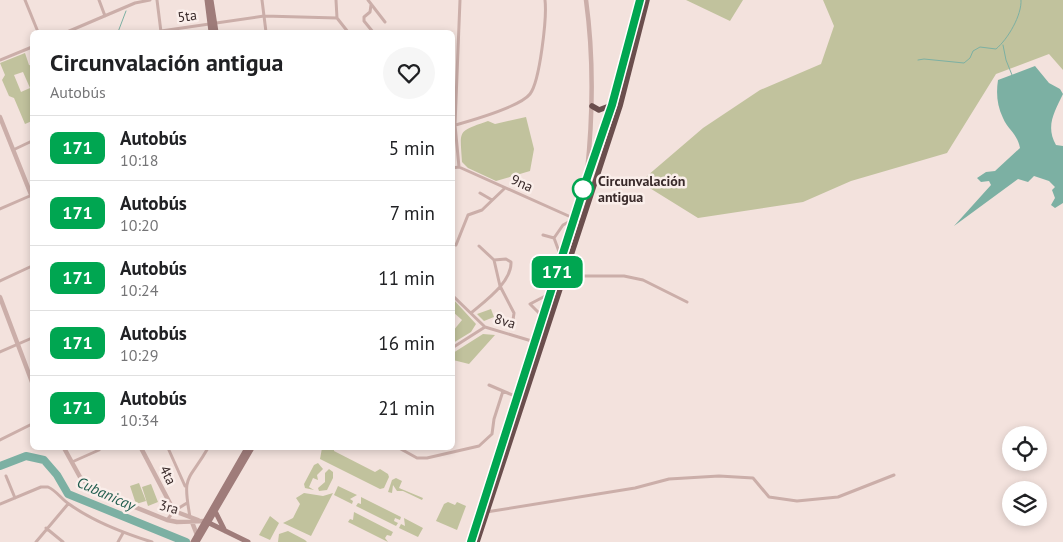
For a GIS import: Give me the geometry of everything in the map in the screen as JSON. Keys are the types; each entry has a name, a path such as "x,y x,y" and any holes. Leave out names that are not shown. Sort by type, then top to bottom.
{"highway":[{"path":"477,542 550,293 612,105 640,0"},
{"path":"471,542 564,276 620,106 647,0"},
{"path":"592,106 599,110 612,105"}],"main road":[{"path":"207,0 215,30"},
{"path":"211,0 211,30"},
{"path":"197,539 246,450"},
{"path":"206,522 251,450"},
{"path":"215,510 226,531"},
{"path":"206,522 248,542"},
{"path":"197,539 213,528 226,531"}],"street":[{"path":"25,0 37,30"},
{"path":"99,0 105,16"},
{"path":"73,30 135,3 150,0"},
{"path":"157,0 161,30"},
{"path":"262,0 266,30"},
{"path":"336,0 336,18 346,30"},
{"path":"368,0 385,22"},
{"path":"455,104 460,0"},
{"path":"455,125 521,102 530,93 546,26 545,0"},
{"path":"586,0 590,34 592,106 587,178"},
{"path":"370,12 371,5"},
{"path":"371,30 364,21 364,17 370,12 376,11"},
{"name":"5ta","path":"174,30 264,16 336,18"},
{"path":"0,60 30,48"},
{"path":"0,117 3,131 30,191"},
{"path":"455,133 459,167 455,168"},
{"path":"13,150 30,142"},
{"name":"9na","path":"459,167 582,222"},
{"path":"455,245 468,215 482,210 505,188"},
{"path":"480,193 492,200"},
{"path":"0,209 30,197"},
{"path":"554,238 564,225 574,219"},
{"path":"543,235 554,238"},
{"path":"554,238 562,258"},
{"path":"479,246 494,260 500,286 514,313 513,320"},
{"path":"471,314 500,286 512,269 511,262 501,258 494,260"},
{"path":"543,317 530,304 550,293 541,276 546,262"},
{"path":"0,281 30,267"},
{"path":"564,276 576,278 624,276 643,280 687,302"},
{"path":"0,296 30,376"},
{"name":"8va","path":"455,298 485,327 535,342"},
{"path":"455,346 485,327"},
{"path":"0,352 30,339"},
{"path":"489,386 518,397"},
{"path":"403,450 417,458 428,458 479,446 492,434 494,418 503,391"},
{"path":"0,440 30,425"},
{"name":"3ra","path":"65,450 80,477 105,495 168,520 191,519"},
{"path":"72,462 96,450"},
{"name":"4ta","path":"142,450 174,511"},
{"path":"169,450 185,487 197,539"},
{"path":"185,487 193,470 207,450"},
{"path":"480,513 635,488 669,479 720,476 754,478 769,497 797,501 838,497 894,475"},
{"path":"6,476 15,498"},
{"path":"0,504 41,487 48,486 68,504 123,533 152,542"},
{"path":"168,520 174,511 188,503"},
{"path":"36,542 68,504"},
{"path":"174,511 191,519 206,522"},
{"path":"46,528 63,542"},
{"path":"118,542 123,533"}],"green space":[{"path":"686,0 743,0 730,21"},
{"path":"823,0 1063,0 1063,70 1049,54 996,74 947,153 851,181 803,202 698,218 640,182 703,128 760,90 821,64 834,26"},
{"path":"25,53 30,65 30,88 30,122 25,124 14,98 9,96 2,80 5,75 0,63","holes":["23,72 30,88 21,92 14,75"]},
{"path":"526,117 534,149 530,171 496,181 468,168 462,162 461,137 466,130 488,121 495,124"},
{"path":"455,301 476,324 471,332 455,342 455,329 462,320 455,314"},
{"path":"491,309 494,317 484,321 477,314"},
{"path":"483,334 495,335 469,364 455,360 455,352"},
{"path":"322,450 334,450 375,472 380,469 388,474 389,477 384,488 380,489 320,459"},
{"path":"318,463 323,469 317,475 318,480 313,478 309,487 314,490 305,488 304,484 314,465"},
{"path":"329,469 333,472 333,478 327,490 319,491 318,488 325,482 325,473"},
{"path":"396,478 402,481 399,488 423,498 422,500 403,491 397,491 393,485 392,493 388,492 392,480"},
{"path":"139,483 146,501 136,504 130,486"},
{"path":"151,484 158,502 148,506 142,487"},
{"path":"338,486 357,495 350,499 353,501 352,504 334,495"},
{"path":"304,493 323,496 333,493 311,536 283,523 293,518 300,504 296,498"},
{"path":"361,497 401,517 400,520 395,518 394,521 398,523 396,526 356,506 358,503 361,504"},
{"path":"448,502 455,505 457,502 466,506 457,530 436,521 444,504"},
{"path":"354,512 393,532 391,536 387,535 385,538 388,542 348,522 350,519 353,520"},
{"path":"270,516 279,523 270,540 259,535"},
{"path":"404,518 423,528 418,537 399,528 401,524 405,526"},
{"path":"288,531 307,542 278,542 279,534"}],"water":[{"path":"1035,66 1049,83 1060,89 1063,94 1052,119 1051,131 1056,145 1063,146 1063,203 1055,208 1051,205 1055,198 1052,190 1055,187 1049,181 1034,176 1028,182 1018,179 954,226 991,185 989,181 981,182 977,178 986,172 995,171 1020,148 1017,139 1005,122 999,109 997,95 998,80"}],"waterway":[{"path":"918,60 964,63 970,58 973,51 980,47 996,49 1013,26 1019,13 1021,0"},
{"path":"119,30 126,11"},
{"path":"1003,45 1012,75"},
{"name":"Cubanicay","path":"0,466 26,456 44,460 57,475 68,494 186,542"}],"bus line":[{"name":"171","path":"471,542 612,105 640,0"}],"place":[{"name":"Circunvalación antigua","path":"583,189"}]}
